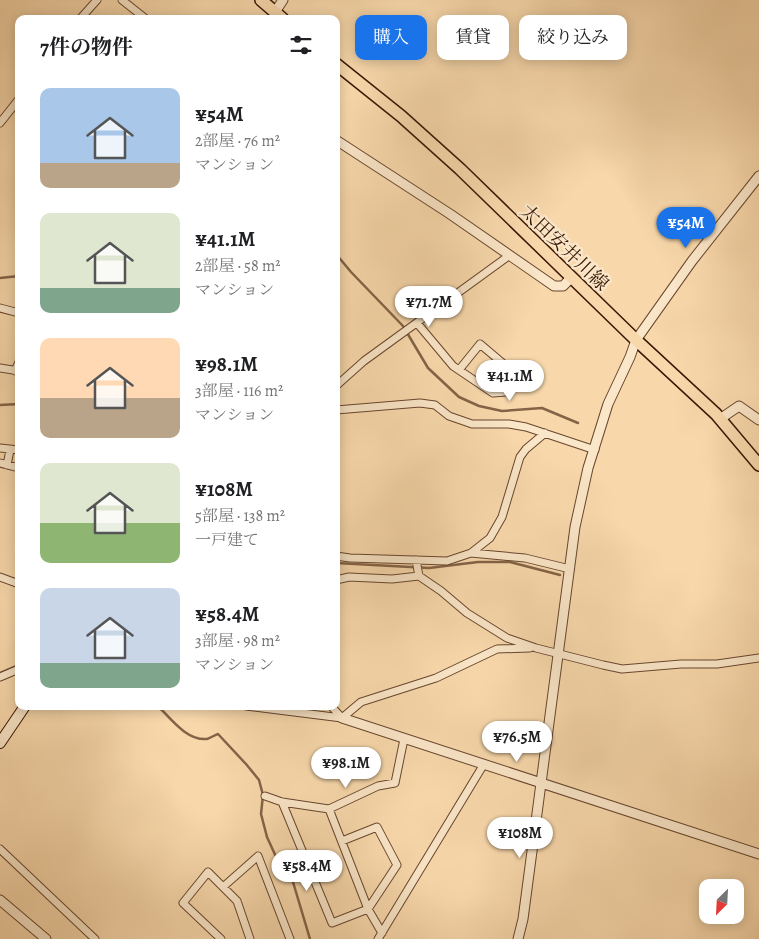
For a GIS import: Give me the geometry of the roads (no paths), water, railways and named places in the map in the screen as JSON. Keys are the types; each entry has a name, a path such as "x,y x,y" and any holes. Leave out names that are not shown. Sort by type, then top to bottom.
{"main road":[{"path":"261,0 275,15"},
{"name":"太田安井川線","path":"340,67 400,116 460,169 636,340 716,414 759,465"},
{"path":"0,743 22,710"}],"street":[{"path":"84,15 97,0"},
{"path":"122,0 141,15"},
{"path":"276,15 283,0"},
{"path":"0,123 15,104"},
{"path":"340,143 450,214 554,286 563,286 572,278"},
{"path":"518,939 523,919 542,784 577,519 588,468 608,404 636,340 692,261 759,176"},
{"path":"340,382 364,361 510,256"},
{"path":"0,308 15,312"},
{"path":"417,323 453,366 493,393 506,392 518,376 480,344 459,370"},
{"path":"0,368 15,371"},
{"path":"340,410 420,403 435,405 450,416 472,424 509,424 526,427 595,450"},
{"path":"720,420 739,406 759,420"},
{"path":"340,557 447,561 470,553 490,538 502,517 520,457 526,448 545,433"},
{"path":"0,448 15,450"},
{"path":"4,464 10,450"},
{"path":"470,553 525,558 570,569"},
{"path":"416,561 418,574 485,626 507,638 536,648 622,669 681,664 717,664 759,658"},
{"path":"340,579 349,577 392,579 418,574"},
{"path":"0,577 15,583"},
{"path":"342,718 361,702 436,678 497,648 536,648"},
{"path":"0,677 15,671"},
{"path":"278,710 342,718 759,854"},
{"path":"335,710 342,718"},
{"path":"265,796 282,802 329,809 378,786 395,783 404,739"},
{"path":"380,936 484,764"},
{"path":"282,802 332,923 368,909 397,865 377,827 342,841"},
{"path":"329,809 380,936"},
{"path":"0,849 95,939"},
{"path":"223,887 258,856 290,939"},
{"path":"220,939 183,902 208,872 237,901 250,939"},
{"path":"0,900 46,939"}],"waterway":[{"path":"340,259 403,326 428,368 459,397 479,406 502,411 542,408 578,423"},
{"path":"0,278 15,276"},
{"path":"0,405 15,404"},
{"path":"340,563 429,568 478,562 510,562 560,575"},
{"path":"0,673 15,667"},
{"path":"162,710 174,723 193,737 207,739 218,734 259,780 263,795 261,814 267,837 282,870 293,882 310,939"}]}
